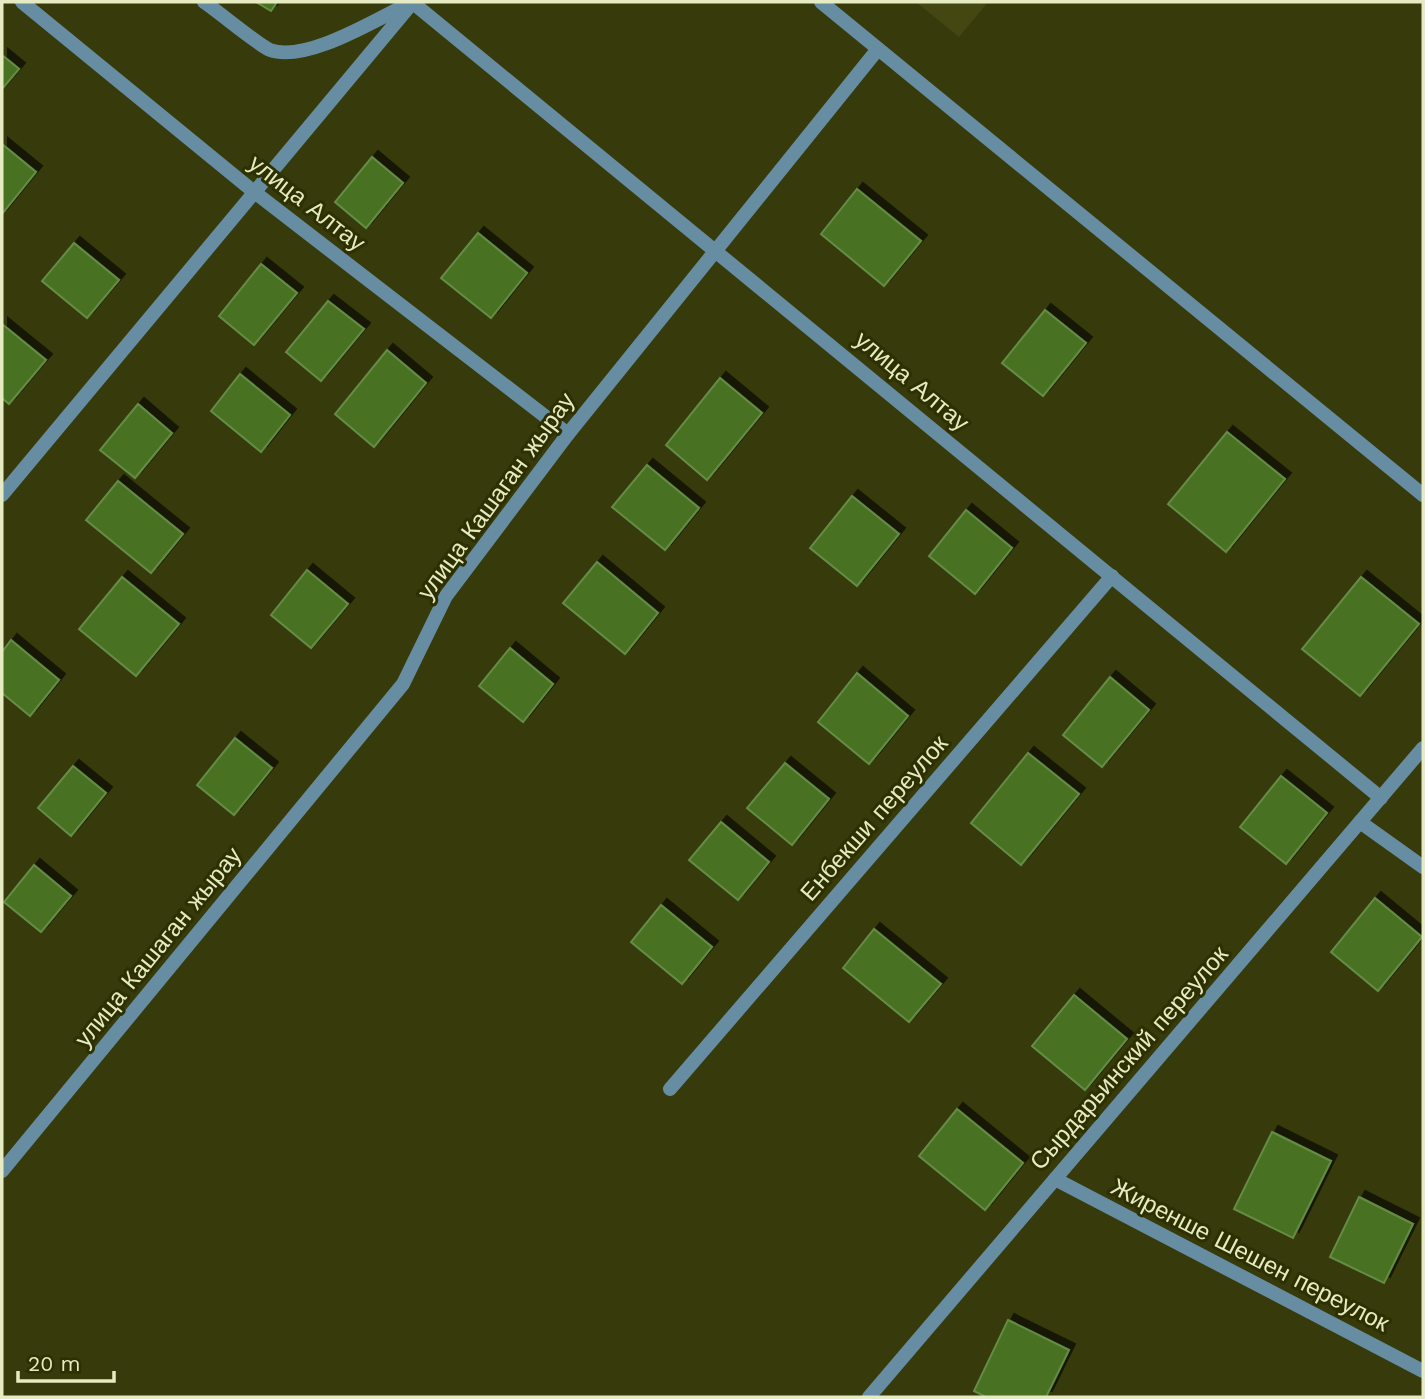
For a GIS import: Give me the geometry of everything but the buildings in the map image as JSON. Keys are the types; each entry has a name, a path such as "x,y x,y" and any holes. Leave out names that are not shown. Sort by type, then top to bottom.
{"street":[{"name":"улица Алтау","path":"22,2 253,191 568,434"},
{"path":"204,2 268,49 289,54 313,48 412,2"},
{"name":"улица Алтау","path":"412,2 717,249 1381,798"},
{"path":"2,495 412,2"},
{"path":"821,2 1423,495"},
{"name":"улица Кашаган жырау","path":"2,1171 403,684 446,596 568,434 878,49"},
{"name":"Енбекши переулок","path":"670,1089 1112,576"},
{"name":"Сырдарьинский переулок","path":"869,1397 1423,748"},
{"path":"1360,822 1423,867"},
{"name":"Жиренше Шешен переулок","path":"1055,1180 1423,1371"}],"shaded area":[{"path":"916,2 988,2 959,37"}]}
